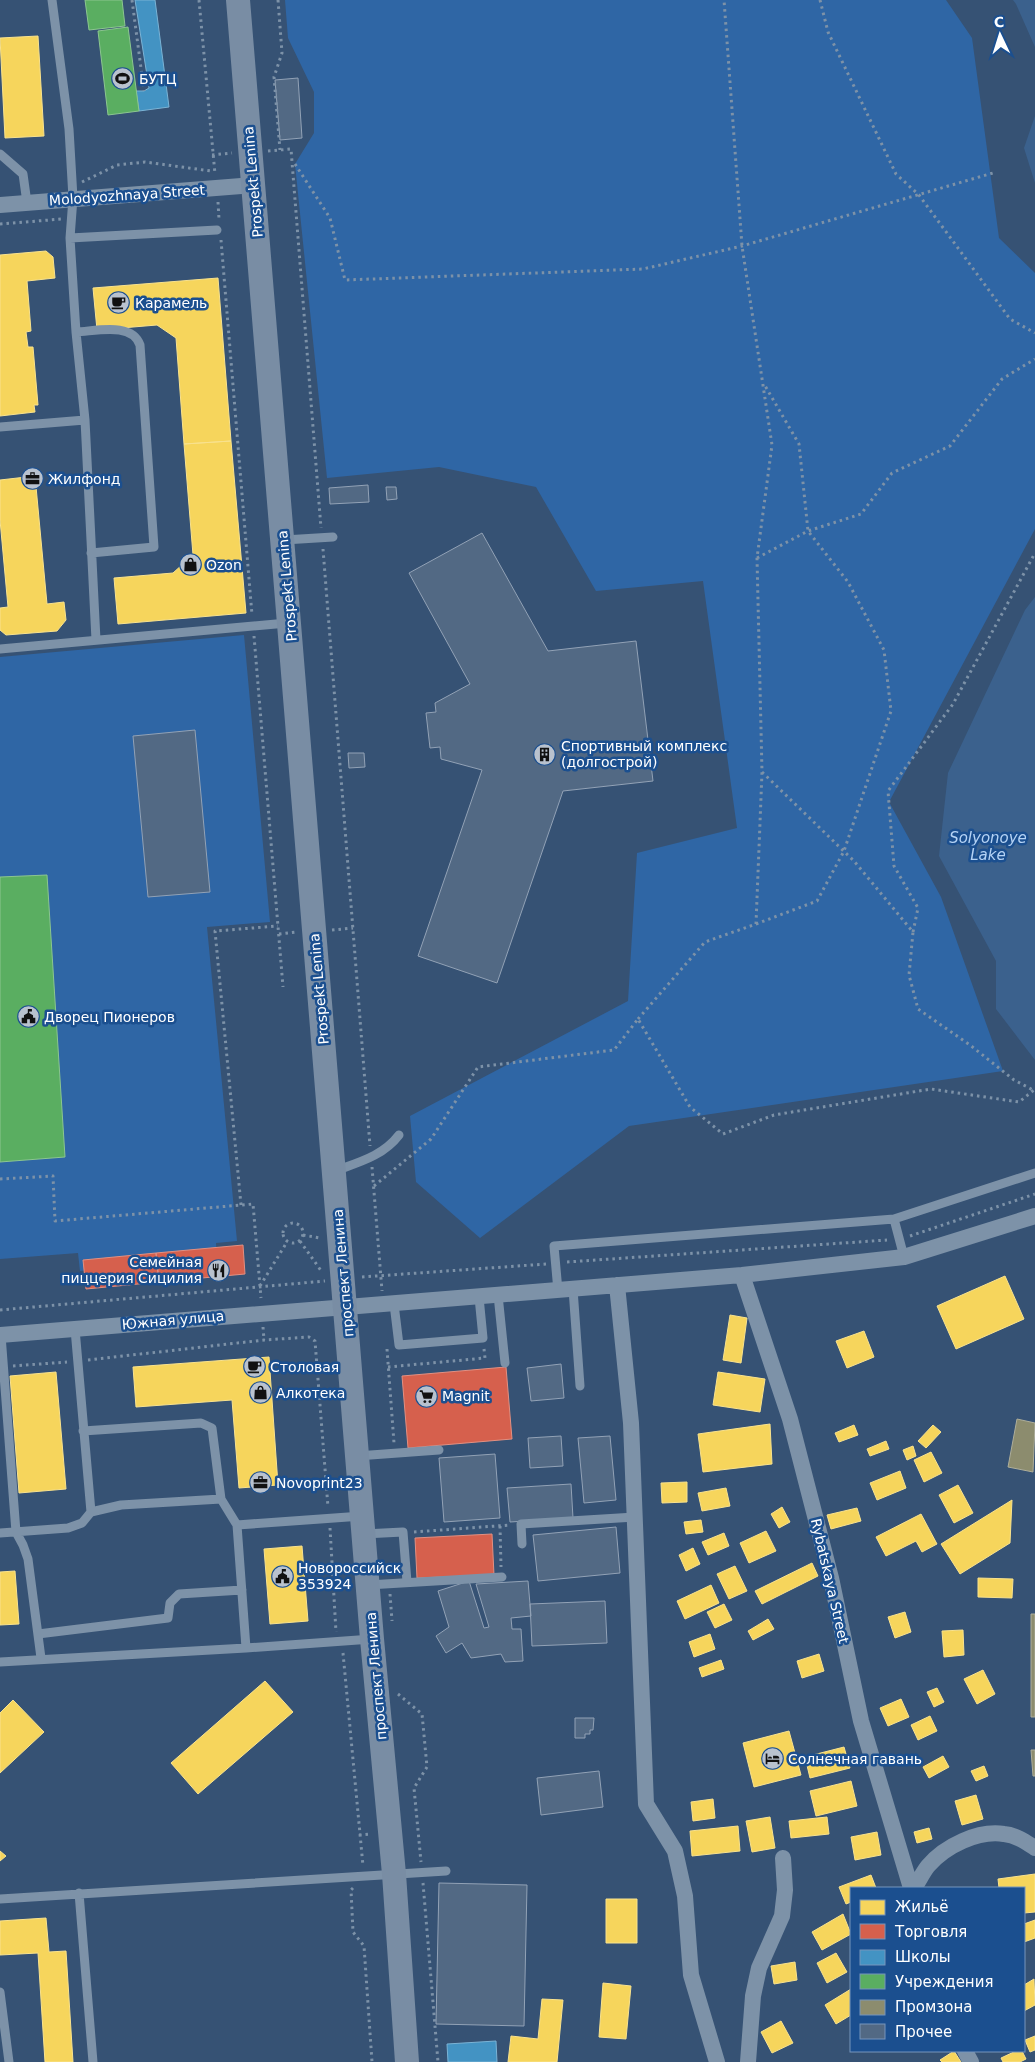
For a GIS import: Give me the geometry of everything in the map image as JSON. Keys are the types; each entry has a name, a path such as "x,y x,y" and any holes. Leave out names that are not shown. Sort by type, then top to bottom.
{"street":[{"name":"Prospekt Lenina","path":"238,0 334,1171"},
{"name":"Molodyozhnaya Street","path":"0,205 26,203 72,193 215,180 254,185"},
{"name":"проспект Ленина","path":"334,1171 363,1525 378,1584 394,1874 407,2062"},
{"name":"Южная улица","path":"0,1335 262,1312 346,1308 742,1275 904,1257 1035,1216"},
{"name":"Rybatskaya Street","path":"742,1275 790,1419 831,1578 861,1721 912,1887"},
{"path":"617,1285 632,1423 646,1804 675,1851 685,1896 691,1975 717,2062"},
{"name":"Rybatskaya Street","path":"913,1887 929,1865 945,1850 968,1839 986,1834 1004,1834 1023,1840 1035,1848"},
{"path":"748,2062 754,1996 759,1968 782,1916 785,1890 783,1858"}],"lane":[{"path":"52,0 69,129 72,193 70,238 76,332 85,420 96,640"},
{"path":"0,154 23,174 26,203"},
{"path":"70,238 219,227"},
{"path":"76,332 122,330 130,332 137,337 140,346 154,547 91,553"},
{"path":"0,427 85,420"},
{"path":"283,540 333,537"},
{"path":"0,649 290,623"},
{"path":"334,1171 371,1158 389,1147 398,1135"},
{"path":"580,1386 565,1290 556,1263 554,1246 894,1219 1035,1173"},
{"path":"894,1219 904,1257"},
{"path":"498,1295 505,1363"},
{"path":"394,1304 399,1345 474,1339 483,1338 479,1297"},
{"path":"75,1329 91,1512"},
{"path":"0,1335 5,1439 16,1532 28,1559 41,1658"},
{"path":"83,1431 207,1424 214,1433 221,1499 237,1525 246,1648"},
{"path":"357,1456 439,1450"},
{"path":"0,1533 68,1528 82,1523 91,1512 121,1505 221,1499"},
{"path":"522,1544 521,1524 635,1517"},
{"path":"237,1525 329,1518 403,1532 407,1582"},
{"path":"378,1584 502,1577"},
{"path":"38,1634 168,1618 170,1603 179,1594 242,1590"},
{"path":"0,1662 41,1658 339,1642 382,1634"},
{"path":"0,1899 446,1871"},
{"path":"79,1893 93,2062"},
{"path":"0,1992 9,2062"}],"path":[{"path":"132,0 144,91"},
{"path":"72,193 117,165 145,162 215,180 199,0"},
{"path":"278,0 282,53 274,77 279,141 280,150 291,149 381,1276"},
{"path":"724,0 742,246 772,445 757,558 762,772 756,924"},
{"path":"820,0 828,32 896,174 919,195 1010,320 1035,333"},
{"path":"295,164 330,218 345,280 643,269 742,246 993,173"},
{"path":"208,202 218,202 283,987"},
{"path":"0,224 70,218"},
{"path":"757,558 808,531 860,514 892,473 950,446 1002,379 1035,359"},
{"path":"374,1186 431,1139 478,1067 614,1050 638,1019 705,942 817,900 844,851 891,712 884,650 848,582 808,531 799,444 762,381"},
{"path":"638,1019 690,1107 722,1134 774,1115 931,1089 1019,1102 1034,1091 1014,1080 970,1044 918,1009 909,975 913,932 918,908 894,866 888,791 953,704 1035,553"},
{"path":"762,772 844,851 913,932"},
{"path":"241,1205 215,930 278,926"},
{"path":"0,1179 53,1176 55,1221 253,1204 260,1286"},
{"path":"362,1278 899,1240 1035,1194"},
{"path":"294,1223 300,1226 303,1235 300,1241 294,1244 287,1242 282,1233 288,1224 294,1223"},
{"path":"303,1235 323,1238"},
{"path":"0,1310 328,1281 300,1241"},
{"path":"260,1286 287,1242"},
{"path":"3,1367 309,1337 315,1341 329,1518"},
{"path":"403,1442 394,1442 388,1364 485,1358"},
{"path":"403,1532 521,1524"},
{"path":"500,1526 502,1577"},
{"path":"330,1531 339,1642 364,1876 351,1890 352,1924 353,1932 364,1946 372,2062"},
{"path":"378,1584 382,1634"},
{"path":"397,1686 398,1695 422,1714 427,1767 414,1788 438,2062"}],"shaded area":[{"path":"285,0 946,0 972,38 999,238 1035,273 1035,529 889,802 941,897 1003,1071 629,1126 480,1238 416,1182 410,1116 628,1001 637,853 737,828 703,581 596,591 536,487 439,467 327,478 295,164 314,133 314,92 288,38"},
{"path":"244,635 270,922 207,927 237,1241 216,1243 217,1259 80,1271 78,1253 0,1259 0,657"}],"water":[{"path":"1013,0 1035,0 1035,47 1016,4"},
{"path":"1035,116 1035,183 1024,148"},
{"name":"Solyonoye Lake","path":"1035,597 1035,1060 996,1009 996,961 939,856 948,773 1025,610"}],"building: Жильё":[{"path":"38,36 44,136 5,138 0,38"},
{"path":"46,251 53,257 55,278 27,281 31,331 26,332 28,347 33,347 38,405 34,405 35,412 0,416 0,255"},
{"path":"218,278 231,441 184,444 176,338 157,325 97,330 93,288"},
{"path":"231,441 246,613 118,624 114,578 173,573 193,555 184,444"},
{"path":"35,476 47,604 64,602 66,620 57,631 6,635 0,630 0,608 8,607 0,520 0,480"},
{"path":"1005,1276 1024,1319 956,1349 937,1306"},
{"path":"730,1315 747,1318 741,1363 723,1360"},
{"path":"864,1331 874,1357 847,1368 836,1341"},
{"path":"269,1357 278,1485 239,1488 232,1400 136,1407 133,1367"},
{"path":"56,1372 66,1489 19,1493 10,1376"},
{"path":"718,1372 765,1379 760,1412 713,1405"},
{"path":"770,1424 772,1464 703,1472 698,1434"},
{"path":"854,1425 858,1435 839,1442 835,1433"},
{"path":"933,1425 941,1432 926,1448 918,1441"},
{"path":"886,1441 889,1449 870,1456 867,1449"},
{"path":"913,1446 916,1456 907,1460 903,1450"},
{"path":"931,1452 942,1473 924,1482 914,1460"},
{"path":"900,1471 906,1488 877,1500 870,1483"},
{"path":"687,1482 687,1502 662,1503 661,1483"},
{"path":"958,1485 973,1513 954,1523 939,1495"},
{"path":"726,1488 730,1506 702,1511 698,1493"},
{"path":"1012,1500 1010,1543 960,1574 941,1544"},
{"path":"782,1507 790,1522 779,1528 771,1514"},
{"path":"857,1508 861,1521 831,1529 827,1515"},
{"path":"921,1514 937,1544 922,1552 916,1541 886,1556 876,1537"},
{"path":"701,1520 703,1532 686,1534 684,1522"},
{"path":"766,1531 776,1551 749,1563 740,1543"},
{"path":"724,1533 729,1546 708,1555 702,1542"},
{"path":"302,1546 308,1621 270,1624 264,1549"},
{"path":"693,1548 700,1564 686,1571 679,1555"},
{"path":"812,1563 818,1576 762,1604 755,1591"},
{"path":"735,1566 747,1591 729,1599 717,1574"},
{"path":"15,1571 19,1624 0,1625 0,1572"},
{"path":"978,1578 1013,1579 1012,1598 978,1597"},
{"path":"711,1585 719,1603 685,1619 677,1601"},
{"path":"724,1604 732,1620 715,1628 707,1612"},
{"path":"905,1612 911,1632 895,1638 888,1617"},
{"path":"768,1619 774,1629 753,1640 748,1631"},
{"path":"963,1630 964,1655 944,1657 942,1631"},
{"path":"710,1634 715,1649 694,1657 689,1642"},
{"path":"819,1654 824,1671 802,1678 797,1661"},
{"path":"721,1660 724,1669 702,1677 699,1668"},
{"path":"983,1670 995,1694 977,1704 964,1679"},
{"path":"265,1681 293,1712 198,1794 171,1763"},
{"path":"937,1688 944,1702 934,1707 927,1692"},
{"path":"901,1699 909,1717 888,1726 880,1708"},
{"path":"13,1700 44,1732 0,1773 0,1713"},
{"path":"930,1716 937,1731 918,1740 911,1725"},
{"name":"Солнечная гавань","path":"789,1731 801,1775 754,1787 743,1743"},
{"path":"844,1747 850,1768 810,1778 805,1757"},
{"path":"943,1756 949,1767 929,1778 923,1767"},
{"path":"984,1766 988,1776 976,1781 971,1771"},
{"path":"851,1781 857,1806 816,1816 810,1791"},
{"path":"976,1795 983,1819 962,1825 955,1801"},
{"path":"713,1799 715,1818 693,1821 691,1802"},
{"path":"770,1817 775,1848 752,1852 746,1821"},
{"path":"827,1817 829,1834 791,1838 789,1821"},
{"path":"738,1826 740,1851 692,1856 690,1831"},
{"path":"929,1828 932,1839 917,1843 914,1832"},
{"path":"877,1832 881,1855 855,1860 851,1837"},
{"path":"0,1851 6,1856 0,1861"},
{"path":"1035,1874 1035,1912 1025,1913 1025,1887 999,1887 998,1879"},
{"path":"871,1875 876,1887 850,1887 850,1902 846,1904 839,1887"},
{"path":"606,1899 637,1899 637,1943 606,1943"},
{"path":"843,1914 850,1935 822,1950 812,1932"},
{"path":"46,1918 49,1952 66,1951 73,2062 45,2062 38,1953 0,1955 0,1921"},
{"path":"1035,1920 1035,1938 1025,1942 1025,1924"},
{"path":"836,1953 847,1972 827,1983 817,1963"},
{"path":"795,1962 797,1980 774,1984 771,1966"},
{"path":"1034,1979 1035,2005 1025,2010 1025,1984"},
{"path":"603,1983 631,1986 626,2039 599,2037"},
{"path":"850,1990 850,2016 836,2024 825,2005"},
{"path":"542,1999 563,2000 557,2062 508,2062 511,2036 538,2039"},
{"path":"781,2021 793,2043 772,2053 761,2032"},
{"path":"1035,2036 1035,2050 1030,2052 1025,2040"},
{"path":"955,2052 961,2062 942,2062 940,2060"},
{"path":"1014,2052 1022,2052 1026,2059 1020,2062 1003,2062 1001,2058"}],"building: Торговля":[{"path":"243,1245 245,1274 159,1282 156,1253"},
{"path":"156,1253 159,1282 86,1289 83,1260"},
{"path":"506,1367 512,1439 408,1448 402,1376"},
{"path":"492,1534 494,1575 417,1578 415,1538"}],"building: Школы":[{"path":"135,0 155,0 169,107 139,111 136,91 144,91 149,88"},
{"path":"496,2041 497,2062 448,2062 447,2044"}],"building: Учреждения":[{"path":"85,0 122,0 125,26 89,30"},
{"path":"128,27 139,111 108,115 98,31"},
{"name":"Дворец Пионеров","path":"47,875 65,1157 0,1162 0,877"}],"building: Промзона":[{"path":"1017,1419 1035,1423 1033,1472 1008,1467"},
{"path":"1031,1614 1035,1614 1035,1717 1031,1717"},
{"path":"1031,1750 1035,1750 1035,1776 1033,1776"}],"building: Прочее":[{"path":"298,78 302,138 280,140 275,80"},
{"path":"368,485 369,502 330,504 329,488"},
{"path":"386,487 396,487 397,499 387,500"},
{"name":"Спортивный комплекс (долгострой)","path":"482,533 548,651 636,641 653,781 563,791 497,983 418,956 482,770 441,759 440,747 430,748 426,713 436,712 435,703 470,684 409,573"},
{"path":"195,730 210,892 148,897 133,736"},
{"path":"348,753 364,753 365,767 349,768"},
{"path":"561,1364 564,1398 531,1401 527,1368"},
{"path":"561,1436 563,1466 530,1468 528,1438"},
{"path":"610,1436 616,1500 584,1503 578,1438"},
{"path":"495,1454 500,1518 444,1522 439,1458"},
{"path":"571,1484 573,1518 510,1522 507,1488"},
{"path":"616,1527 620,1573 538,1581 533,1535"},
{"path":"469,1581 484,1628 489,1627 476,1584 528,1581 531,1616 511,1618 512,1629 521,1629 523,1661 505,1662 501,1654 471,1658 462,1643 446,1653 436,1636 449,1627 438,1591"},
{"path":"605,1601 607,1643 532,1646 530,1604"},
{"path":"575,1718 594,1718 593,1730 590,1730 590,1734 585,1734 585,1738 575,1738"},
{"path":"599,1771 603,1807 541,1815 537,1778"},
{"path":"439,1883 527,1885 524,2026 436,2024"}],"place":[{"name":"БУТЦ","path":"123,79"},
{"name":"Карамель","path":"119,303"},
{"name":"Жилфонд","path":"32,479"},
{"name":"Ozon","path":"190,565"},
{"name":"Спортивный комплекс (долгострой)","path":"545,754"},
{"name":"Дворец Пионеров","path":"28,1017"},
{"name":"Семейная пиццерия Сицилия","path":"218,1270"},
{"name":"Столовая","path":"254,1367"},
{"name":"Алкотека","path":"260,1393"},
{"name":"Magnit","path":"426,1396"},
{"name":"Novoprint23","path":"260,1483"},
{"name":"Новороссийск 353924","path":"282,1576"},
{"name":"Солнечная гавань","path":"772,1759"}]}
